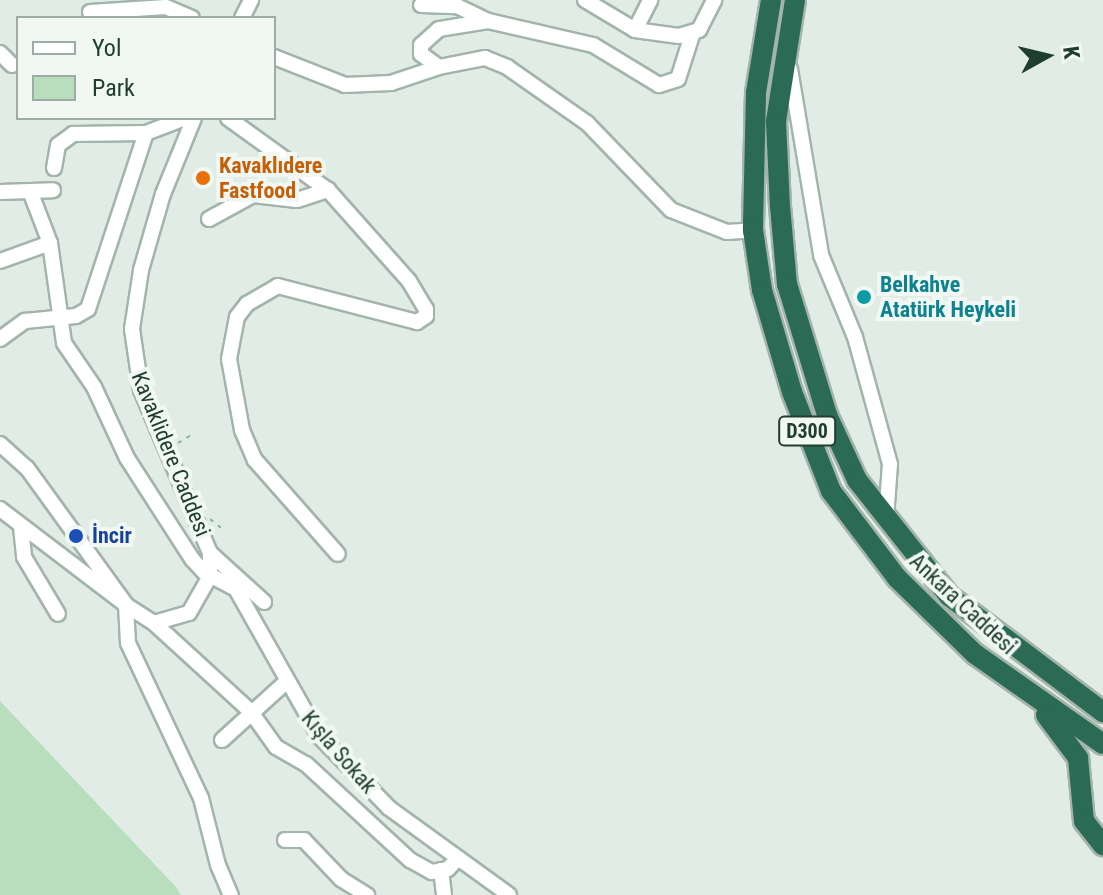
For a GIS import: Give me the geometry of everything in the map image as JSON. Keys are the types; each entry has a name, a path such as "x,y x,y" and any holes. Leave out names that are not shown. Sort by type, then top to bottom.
{"highway":[{"name":"Ankara Caddesi","path":"771,0 756,93 753,230 762,290 792,392 831,491 897,578 975,654 1103,744"},
{"name":"Ankara Caddesi","path":"795,0 786,42 776,122 787,284 827,415 857,480 949,596 1103,712"},
{"path":"1023,688 1078,758 1081,806 1090,832 1103,845"},
{"path":"1081,806 1087,791 1103,781"}],"street":[{"path":"88,15 102,0"},
{"path":"585,0 635,30 692,35"},
{"path":"635,30 650,0"},
{"path":"421,5 457,6 488,21 593,45 659,85 678,79 692,35 714,0"},
{"path":"88,15 166,7 187,16"},
{"path":"439,67 421,54 427,37 457,23 488,21"},
{"path":"786,42 817,240 855,337 890,464 886,518"},
{"path":"0,53 12,65"},
{"path":"276,58 345,85 391,83 439,67 485,58 507,67 587,123 671,210 727,232 753,230"},
{"path":"86,120 91,133"},
{"path":"54,168 65,138 91,133 105,137 146,133 180,120"},
{"name":"Kavaklidere Caddesi","path":"154,623 189,613 210,576 210,553 136,371 134,300 163,194 193,120"},
{"path":"231,120 328,190 409,281 426,316 408,320 278,286 247,304 237,317 229,359 242,430 255,460 338,554"},
{"path":"0,339 25,321 59,318 88,309 146,133"},
{"path":"0,192 53,190"},
{"path":"209,219 253,195 297,200 328,190"},
{"name":"Kışla Sokak","path":"30,191 50,243 64,343 94,387 127,458 192,559 210,576 236,589 286,682 335,753 389,808 456,860 509,895"},
{"path":"0,261 50,243"},
{"path":"0,444 27,468 126,605 128,643 201,798 218,865 231,895"},
{"path":"0,509 154,623 251,712 276,747 306,764 393,847 432,872 456,860"},
{"path":"21,527 24,557 58,614"},
{"path":"210,553 264,602"},
{"path":"222,740 286,682"},
{"path":"285,840 304,840 362,894"},
{"path":"441,870 444,895"}],"path":[{"path":"166,447 193,434"}],"green space":[{"path":"0,701 175,886 181,895 0,895"}],"place":[{"name":"Kavaklıdere Fastfood","path":"203,178"},
{"name":"Belkahve Atatürk Heykeli","path":"864,297"},
{"name":"İncir","path":"76,536"}]}
